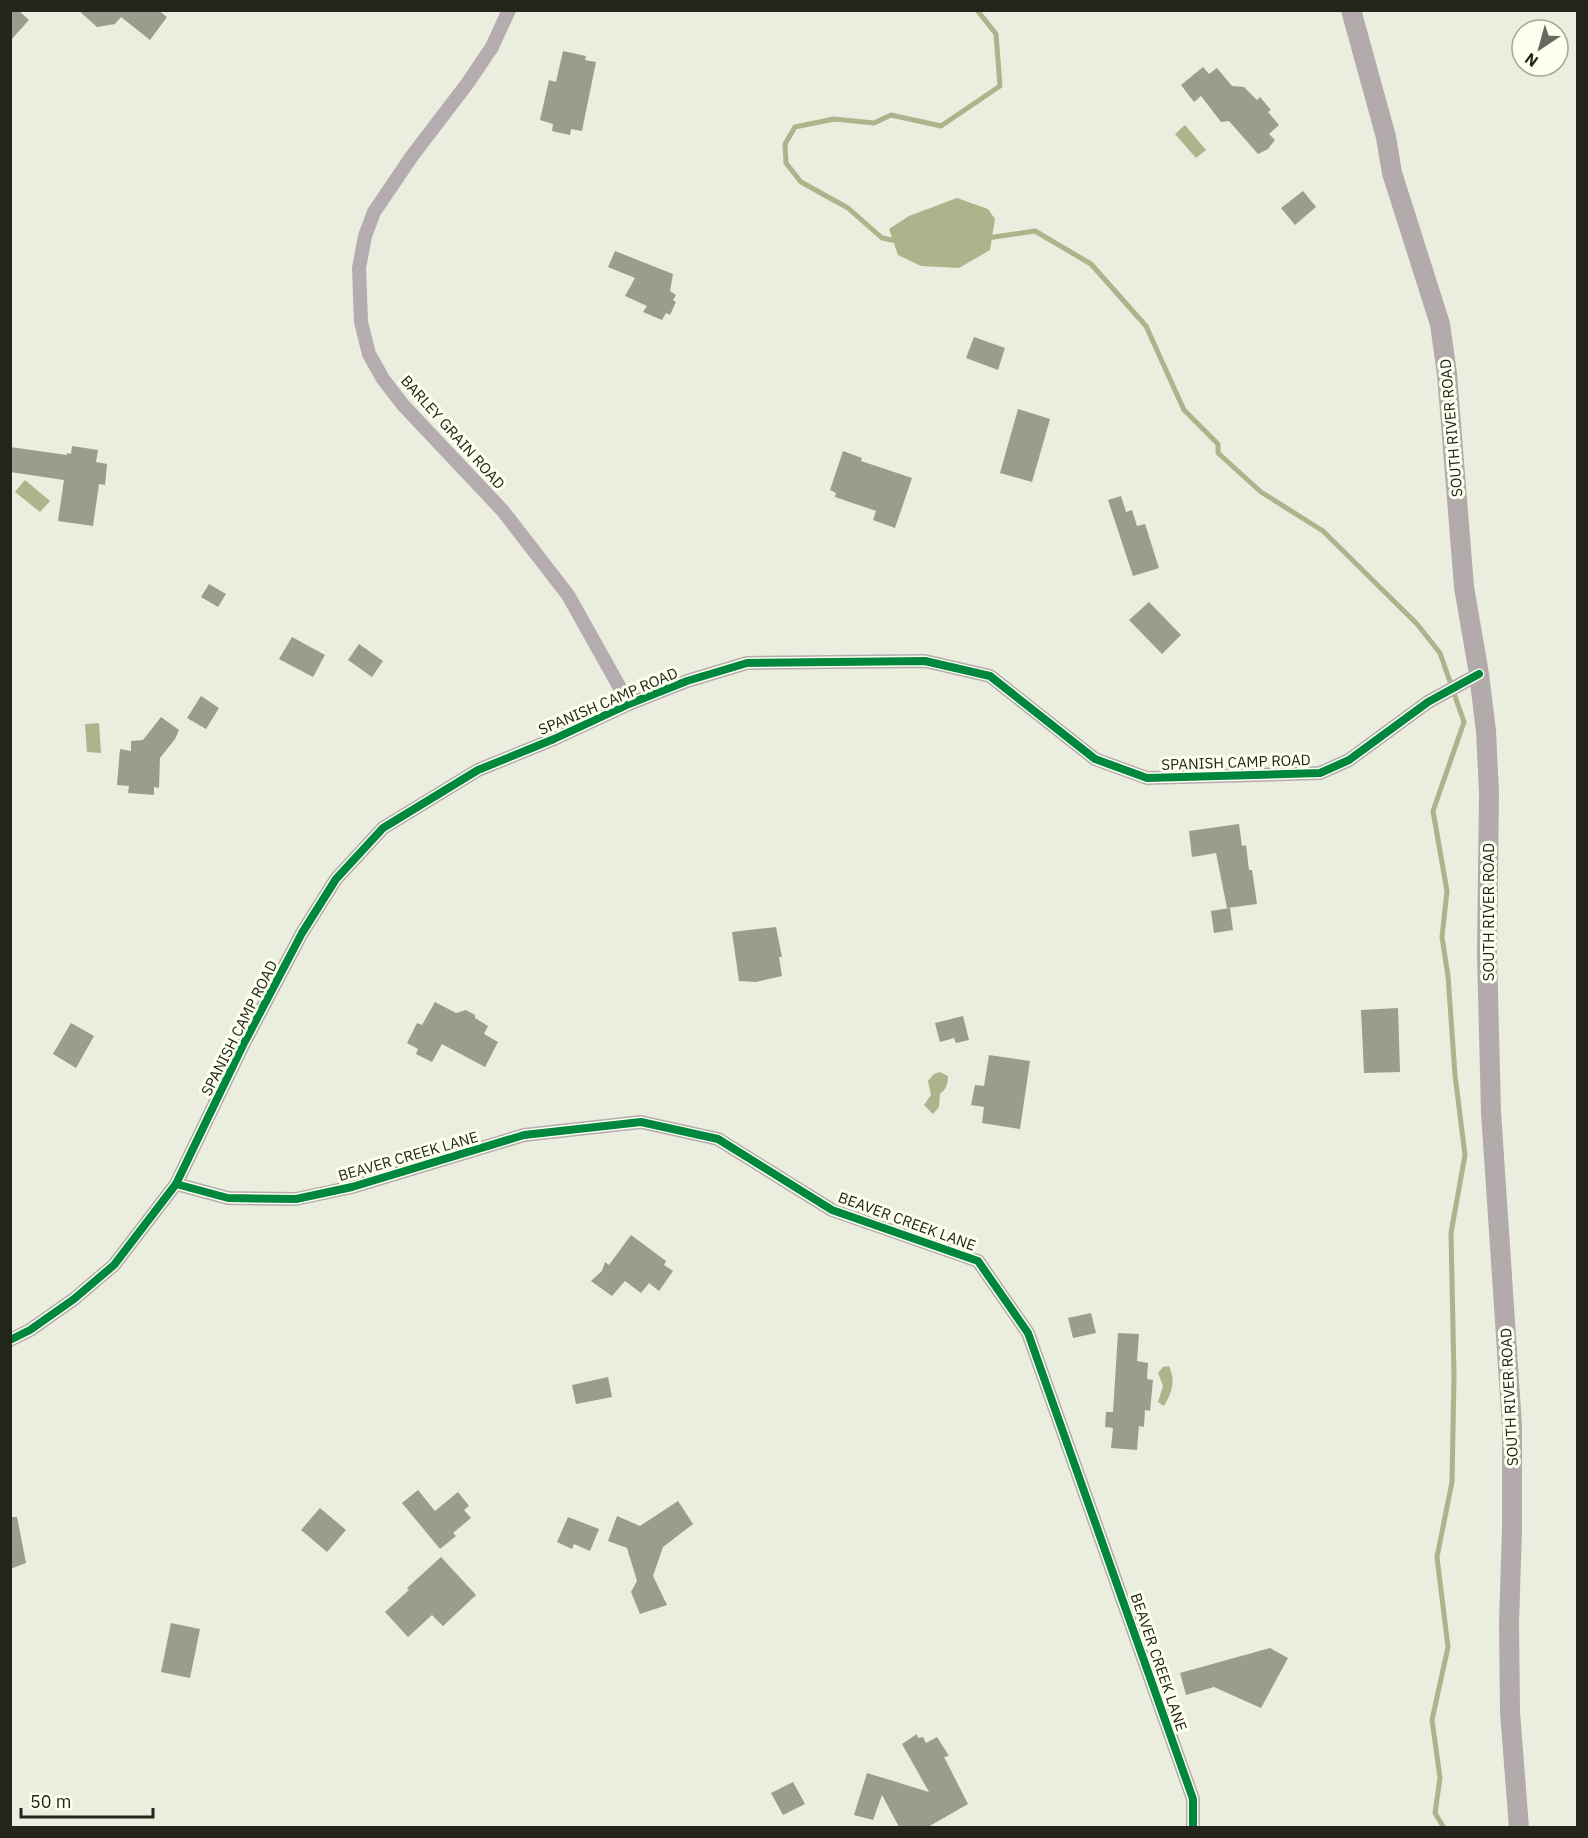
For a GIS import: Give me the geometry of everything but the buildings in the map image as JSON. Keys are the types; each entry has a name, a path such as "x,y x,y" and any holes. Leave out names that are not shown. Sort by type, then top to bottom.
{"main road":[{"name":"SOUTH RIVER ROAD","path":"1351,10 1386,137 1392,173 1440,324 1447,374 1464,587 1486,731 1489,793 1487,952 1491,1112 1512,1426 1510,1712 1519,1827"}],"street":[{"name":"BARLEY GRAIN ROAD","path":"509,10 492,47 374,212 365,236 359,268 361,322 369,354 383,379 403,405 503,511 568,595 629,704"},
{"name":"SPANISH CAMP ROAD","path":"10,1340 30,1330 74,1299 114,1265 176,1184 243,1045 302,933 336,879 383,828 435,794 478,770 554,739 629,704 687,681 747,663 926,661 990,676 1095,759 1147,778 1320,773 1349,760 1428,702 1479,674"},
{"name":"BEAVER CREEK LANE","path":"176,1184 228,1198 296,1199 352,1187 524,1135 641,1122 718,1139 832,1209 978,1261 1028,1333 1193,1799 1193,1827"}],"shaded area":[{"path":"1185,125 1206,150 1196,158 1175,134"},
{"path":"957,198 988,209 995,219 990,250 959,268 921,266 898,255 889,229 909,216"},
{"path":"25,480 50,501 40,512 15,492"},
{"path":"99,723 101,753 87,752 85,724"},
{"path":"940,1072 948,1076 948,1081 940,1094 939,1107 933,1114 924,1105 931,1095 928,1081 934,1074"},
{"path":"1169,1366 1172,1387 1164,1406 1158,1402 1163,1386 1158,1373 1163,1367"}],"waterway":[{"path":"897,241 882,238 848,208 801,182 786,163 785,144 795,127 834,119 874,123 891,115 941,126 1000,86 996,34 977,10"},
{"path":"987,238 1035,231 1091,264 1146,326 1184,410 1218,444 1218,453 1261,492 1323,531 1417,624 1440,653 1464,722 1433,811 1447,891 1442,937 1448,976 1455,1075 1465,1155 1451,1233 1454,1376 1452,1482 1437,1557 1448,1647 1432,1720 1440,1778 1435,1813 1444,1828"}],"cycle path":[{"path":"10,1340 30,1330 74,1299 114,1265 176,1184 243,1045 302,933 336,879 383,828 478,770 554,739 629,704 687,681 747,663 925,661 990,676 1095,759 1147,778 1320,773 1349,760 1428,702 1479,674"},
{"path":"176,1184 228,1198 296,1199 352,1187 524,1135 641,1122 718,1139 832,1210 978,1261 1028,1333 1193,1799 1193,1828"}]}
